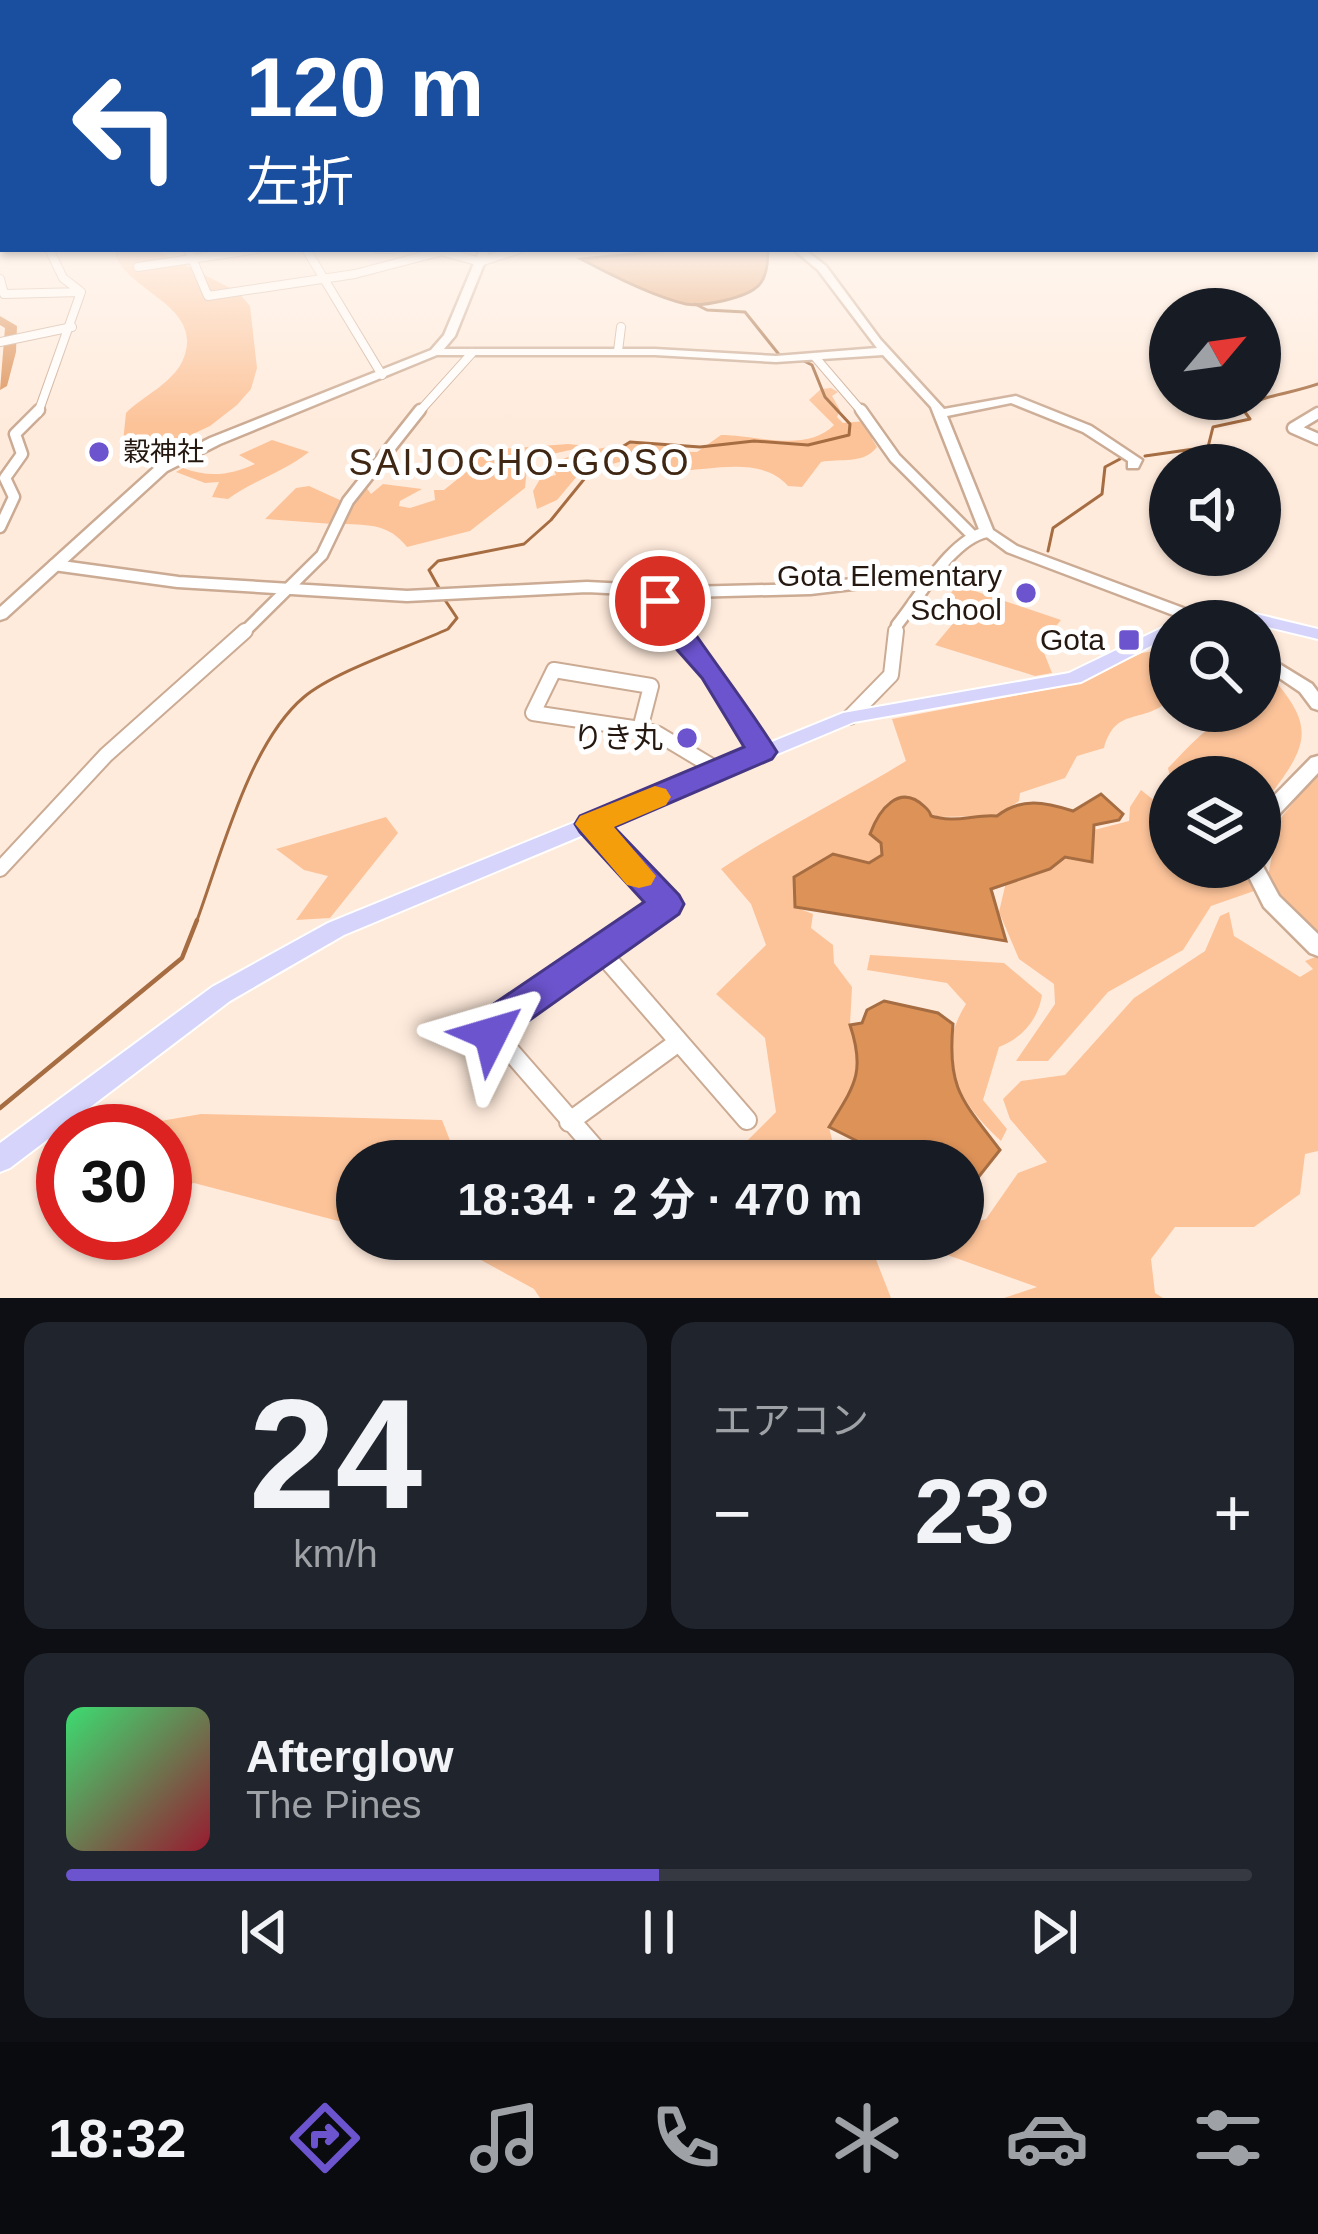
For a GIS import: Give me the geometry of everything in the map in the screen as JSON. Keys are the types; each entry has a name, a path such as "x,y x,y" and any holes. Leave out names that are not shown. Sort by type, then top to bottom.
{"main road":[{"path":"1281,625 1318,634"},
{"path":"0,1160 220,994 336,929 850,717 1074,678 1149,640"}],"street":[{"path":"0,526 14,497 3,479 22,454 14,434 38,414 78,304"},
{"path":"337,304 382,375"},
{"path":"435,352 449,336 462,304"},
{"path":"849,304 940,412 980,534"},
{"path":"0,342 72,327"},
{"path":"618,351 621,327"},
{"path":"0,615 148,479 176,460 435,352 618,351 776,359 886,351"},
{"path":"0,869 106,755 230,649 322,555 348,501 382,453 446,388 472,352"},
{"path":"815,357 895,458 980,534 1149,601"},
{"path":"940,412 1012,399 1108,440 1135,460 1133,465"},
{"path":"1318,413 1293,428 1318,439"},
{"path":"850,717 891,675 897,625 937,574 980,534"},
{"path":"54,565 178,582 432,594 587,587 810,589 937,574"},
{"path":"661,591 660,601 677,634 713,674 761,752"},
{"path":"640,729 651,686 554,670 533,713 658,734 718,770"},
{"path":"1281,671 1306,688 1318,704"},
{"path":"1281,800 1318,762"},
{"path":"586,1140 490,1028 667,904 591,824"},
{"path":"1264,888 1271,902 1318,946"},
{"path":"602,953 747,1120"},
{"path":"569,1122 677,1043"}],"shaded area":[{"path":"164,304 248,304 257,368 251,389 210,426 134,462 123,442 126,413 182,362 187,342 184,326"},
{"path":"821,389 838,392 832,396 840,410 837,417 843,423 866,421 876,435 872,439 877,447 858,459 821,462 802,487 788,486 751,468 668,471 640,468 644,459 636,459 584,468 557,500 537,509 533,491 540,479 556,475 552,466 584,452 648,443 697,452 721,435 796,440 823,433 834,425 809,400"},
{"path":"272,440 309,452 228,499 212,497 219,482 205,483 176,472 183,468 220,474 246,468 255,464 239,455"},
{"path":"588,446 521,461 527,468 525,488 470,531 407,547 386,530 342,524 365,486 371,494 383,484 422,489 400,501 399,506 410,508 435,500 434,490 444,490 475,465 468,459 475,451"},
{"path":"309,486 342,501 333,524 265,519 296,488"},
{"path":"957,585 1061,620 1041,645 1052,673 1035,676 935,645 955,621 935,614"},
{"path":"1149,652 1149,712 1115,726 1104,748 1077,756 1065,778 1020,793 1019,801 997,816 932,817 881,843 882,854 869,863 833,854 794,877 795,907 813,914 811,928 833,945 834,963 852,987 850,1025 861,1056 856,1082 829,1127 832,1140 748,1140 776,1112 765,1038 716,994 766,945 751,904 721,869 906,761 892,719 1071,685"},
{"path":"1281,689 1302,734 1299,750 1281,780 1281,756 1180,756 1205,732 1281,732"},
{"path":"1318,773 1318,933 1296,918 1276,888 1281,888 1281,818"},
{"path":"1141,790 1149,796 1149,888 1254,891 1211,906 1183,950 1108,992 1048,1061 1016,1061 1055,1004 1054,984 1019,959 999,912 1006,882 1050,869 1065,857 1092,861 1094,830 1129,821 1130,807"},
{"path":"1101,794 1123,814 1119,820 1094,825 1092,862 1065,857 1050,869 991,889 1006,941 795,907 794,877 833,854 869,863 882,855 881,843 870,834 885,808 899,798 916,800 932,816 955,819 997,816 1033,803 1073,811"},
{"path":"386,817 398,833 330,918 296,920 328,876 304,870 276,849"},
{"path":"1229,912 1234,936 1300,977 1313,969 1305,961 1318,956 1318,1151 1305,1154 1300,1194 1254,1227 1175,1227 1151,1259 1155,1293 1163,1298 1004,1298 1037,1287 961,1260 984,1260 984,1220 1018,1173 1047,1162 1010,1119 1003,1099 1021,1081 1065,1075 1134,998 1205,951 1220,916"},
{"path":"870,955 1004,963 1042,995 1028,1027 999,1047 983,1100 1007,1129 1001,1141 973,1111 955,1078 951,1043 966,1004 947,983 867,970"},
{"path":"884,1001 938,1013 953,1024 952,1064 960,1093 1000,1150 984,1170 984,1140 855,1140 829,1127 855,1079 857,1055 850,1025 862,1023 867,1010"},
{"path":"192,1116 442,1120 450,1140 336,1140 336,1220 192,1183"},
{"path":"481,1260 876,1260 891,1298 540,1298 534,1289"}],"waterway":[{"path":"695,304 707,310 745,312 781,357"},
{"path":"0,320 11,326 10,352 0,386"},
{"path":"439,588 429,570 438,561 524,544 551,520 598,462 630,442 700,447 754,441 808,445 849,435 850,424 825,397 812,365 802,360"},
{"path":"1145,456 1208,447 1213,427 1250,419 1242,408 1318,384"},
{"path":"1048,551 1053,528 1102,494 1105,467 1120,459"},
{"path":"196,923 252,771 285,717 317,687 448,629 457,618 443,597"},
{"path":"0,1108 182,958 197,920"}],"slow traffic":[{"path":"639,876 591,824 655,797"}],"place":[{"name":"穀神社","path":"99,452"},
{"name":"Gota Elementary School","path":"1026,593"},
{"name":"Gota","path":"1129,640"},
{"name":"りき丸","path":"687,738"}],"district":[{"name":"SAIJOCHO-GOSO","path":"520,462"}],"route":[{"path":"491,1034 490,1028 667,904 591,824 761,752 740,713 677,634 660,601"}]}
